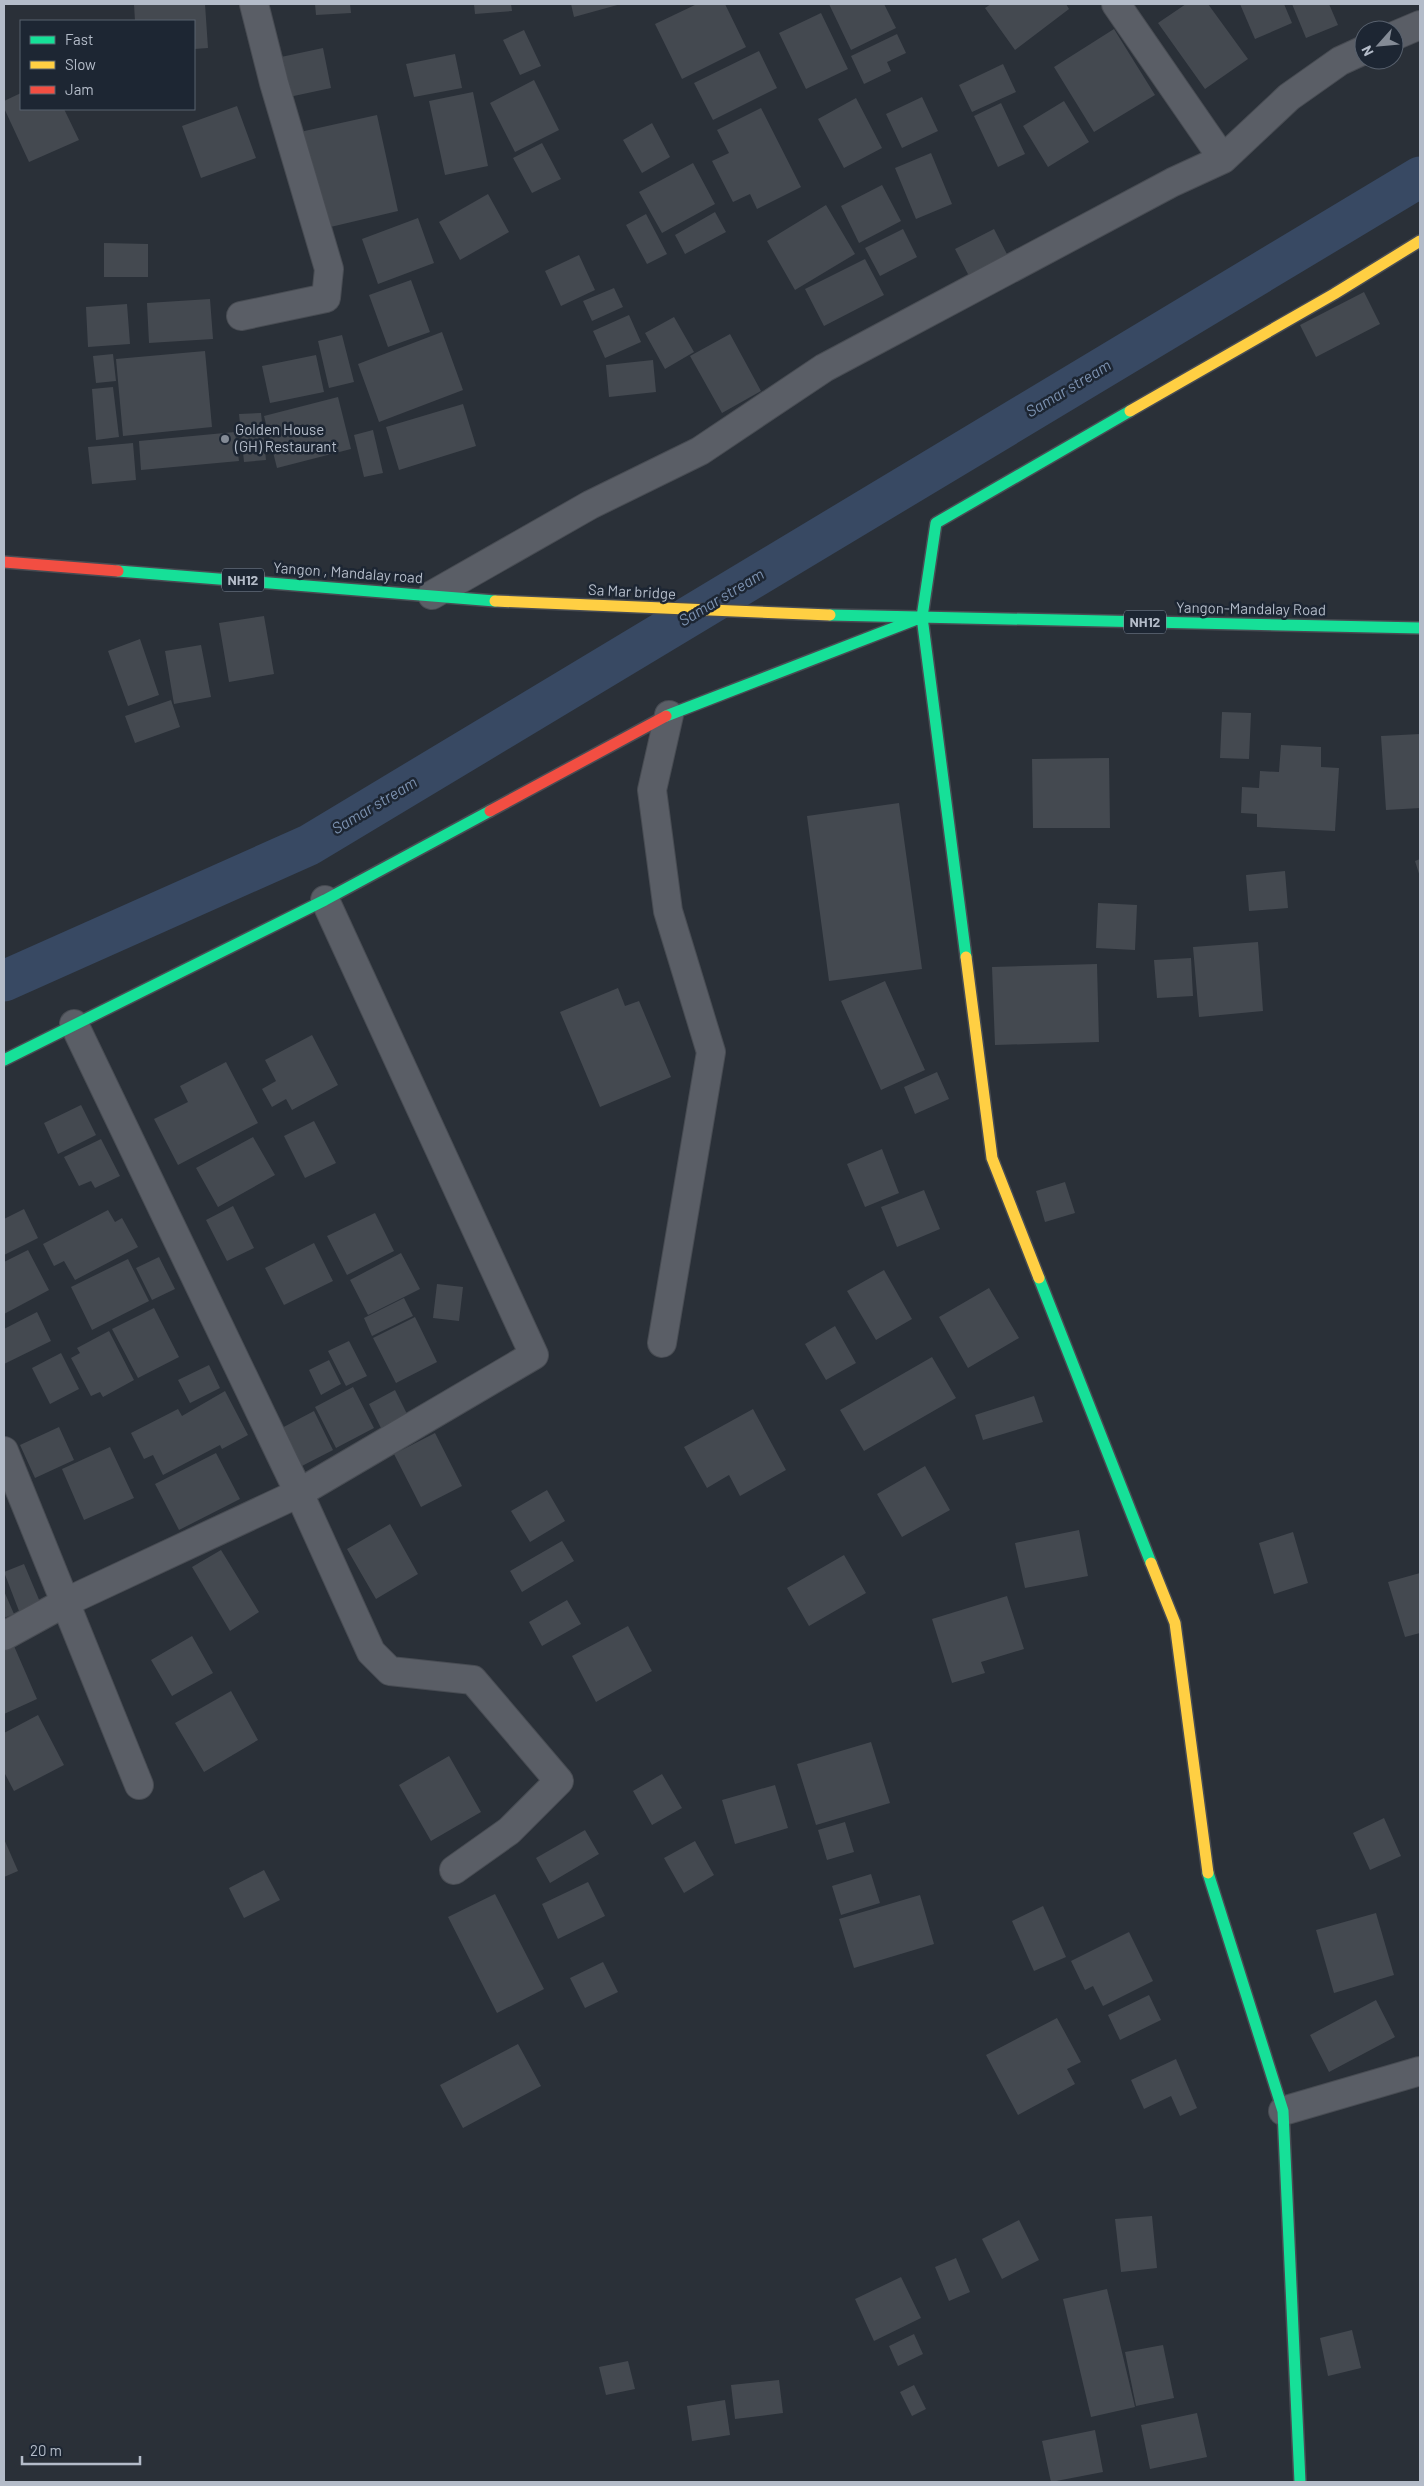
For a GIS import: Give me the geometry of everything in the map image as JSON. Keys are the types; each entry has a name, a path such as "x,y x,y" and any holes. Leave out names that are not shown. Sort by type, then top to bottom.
{"main road":[{"path":"1300,2482 1283,2112 1207,1871 1175,1623 992,1158 922,616 936,523 1334,294 1420,241"},
{"name":"Yangon , Mandalay road","path":"4,562 481,600"},
{"name":"Sa Mar bridge","path":"481,600 870,617"},
{"path":"4,1060 325,900 669,715 922,616"},
{"name":"Yangon-Mandalay Road","path":"870,617 922,616 1420,628"}],"street":[{"path":"241,316 326,298 329,270 274,83 254,4"},
{"path":"1116,4 1223,159"},
{"path":"1404,32 1420,26"},
{"path":"432,595 590,505 700,451 824,368 1173,182 1223,159 1289,97 1340,61 1354,55"},
{"path":"662,1343 711,1052 668,911 652,790 669,715"},
{"path":"4,1636 66,1602 298,1493 534,1355 325,900"},
{"path":"74,1024 298,1493 371,1652 390,1671 473,1680 559,1781 508,1831 454,1870"},
{"path":"4,1452 139,1785"},
{"path":"1283,2112 1420,2071"}],"building":[{"path":"134,4 205,4 208,48 195,49 195,20 135,20"},
{"path":"315,4 350,4 351,13 316,15"},
{"path":"474,4 511,4 512,11 475,14"},
{"path":"571,4 621,4 574,17"},
{"path":"697,4 725,4 746,47 682,79 655,24"},
{"path":"829,4 884,4 896,28 851,50"},
{"path":"991,4 1066,4 1069,9 1015,50 985,8"},
{"path":"1186,4 1208,4 1248,59 1205,89 1158,23"},
{"path":"1240,4 1284,4 1292,23 1255,39"},
{"path":"1292,4 1329,4 1338,25 1306,38"},
{"path":"821,13 848,69 806,89 779,33"},
{"path":"1114,29 1155,95 1094,132 1054,67"},
{"path":"524,30 541,66 520,75 503,40"},
{"path":"897,34 906,53 887,62 891,71 864,84 851,56"},
{"path":"323,48 331,88 289,97 281,57"},
{"path":"759,51 777,88 713,120 694,83"},
{"path":"455,54 462,88 414,97 406,64"},
{"path":"1003,64 1016,92 972,112 959,85"},
{"path":"534,80 559,130 515,152 490,103"},
{"path":"473,92 488,166 445,175 429,101"},
{"path":"20,93 20,110 64,110 79,140 29,162 4,108 4,101"},
{"path":"922,97 938,131 902,148 886,114"},
{"path":"856,98 882,148 844,168 818,119"},
{"path":"1064,101 1089,142 1048,167 1023,126"},
{"path":"1001,103 1025,154 998,167 974,116"},
{"path":"237,106 256,158 201,178 182,126"},
{"path":"761,108 801,187 757,209 750,194 733,202 712,161 729,153 717,130"},
{"path":"377,115 398,211 322,229 300,132"},
{"path":"652,123 670,157 642,173 623,140"},
{"path":"542,143 561,179 532,193 513,158"},
{"path":"931,153 952,204 916,219 895,168"},
{"path":"693,163 715,204 662,233 639,192"},
{"path":"882,185 901,221 859,243 841,206"},
{"path":"488,194 509,232 460,260 439,222"},
{"path":"826,205 855,254 795,290 767,241"},
{"path":"715,212 726,232 685,254 675,235"},
{"path":"646,214 667,254 647,264 626,225"},
{"path":"418,218 434,263 378,284 362,239"},
{"path":"903,229 917,257 880,276 865,248"},
{"path":"994,229 1009,258 970,278 955,249"},
{"path":"104,243 148,244 148,277 104,277"},
{"path":"579,255 595,290 561,306 545,271"},
{"path":"865,259 884,295 824,326 805,289"},
{"path":"411,280 430,332 388,347 369,295"},
{"path":"614,288 623,307 592,321 583,301"},
{"path":"1364,292 1380,324 1316,357 1300,325"},
{"path":"210,299 213,339 149,343 147,303"},
{"path":"127,304 130,344 88,347 86,307"},
{"path":"629,315 641,342 605,358 593,331"},
{"path":"674,317 694,352 665,369 645,333"},
{"path":"442,332 463,390 379,422 358,364"},
{"path":"730,334 761,391 722,413 690,356"},
{"path":"342,335 354,382 329,388 318,341"},
{"path":"205,351 212,427 123,436 116,359"},
{"path":"113,354 116,381 96,383 93,356"},
{"path":"316,355 324,392 270,403 262,366"},
{"path":"653,360 656,392 609,397 606,365"},
{"path":"113,387 119,437 96,440 92,389"},
{"path":"338,397 351,449 277,468 264,416"},
{"path":"463,404 476,446 399,470 386,427"},
{"path":"261,413 266,460 244,462 239,414"},
{"path":"373,430 383,473 364,477 354,435"},
{"path":"235,432 239,461 141,470 139,441"},
{"path":"133,443 136,480 92,484 88,447"},
{"path":"264,616 274,674 229,682 219,623"},
{"path":"140,639 159,695 128,706 108,651"},
{"path":"201,645 211,697 174,704 165,651"},
{"path":"171,700 180,727 135,743 125,716"},
{"path":"1222,712 1251,713 1249,759 1220,758"},
{"path":"1420,734 1420,808 1386,810 1381,736"},
{"path":"1281,745 1321,747 1321,767 1339,768 1335,831 1257,827 1257,814 1241,813 1242,787 1259,788 1260,771 1279,772"},
{"path":"1109,758 1110,828 1033,828 1032,759"},
{"path":"899,803 922,969 829,981 807,816"},
{"path":"1420,859 1420,877 1415,861"},
{"path":"1285,871 1288,908 1249,911 1246,875"},
{"path":"1098,903 1137,905 1135,950 1096,948"},
{"path":"1258,942 1263,1011 1199,1017 1193,947"},
{"path":"1191,958 1193,996 1157,998 1154,960"},
{"path":"1097,964 1099,1042 995,1045 992,967"},
{"path":"885,981 925,1070 881,1090 841,1001"},
{"path":"618,988 625,1006 639,1001 671,1077 600,1107 560,1012"},
{"path":"312,1035 338,1085 292,1110 286,1099 272,1107 262,1089 276,1081 265,1060"},
{"path":"226,1062 258,1123 178,1165 154,1119 188,1102 180,1086"},
{"path":"937,1072 949,1099 915,1114 904,1087"},
{"path":"81,1105 96,1135 58,1154 44,1123"},
{"path":"314,1121 336,1163 305,1178 284,1136"},
{"path":"253,1137 275,1175 218,1207 196,1168"},
{"path":"101,1139 120,1176 95,1188 91,1181 79,1186 64,1157"},
{"path":"882,1149 899,1193 865,1207 847,1164"},
{"path":"1065,1182 1075,1213 1045,1222 1036,1191"},
{"path":"924,1190 940,1229 897,1247 881,1207"},
{"path":"233,1206 254,1248 227,1261 206,1220"},
{"path":"24,1209 38,1238 4,1255 4,1219"},
{"path":"108,1210 115,1222 122,1218 138,1247 75,1280 64,1261 54,1266 43,1244"},
{"path":"375,1213 394,1251 347,1275 327,1236"},
{"path":"314,1243 333,1281 284,1305 265,1268"},
{"path":"28,1250 49,1290 4,1314 4,1262"},
{"path":"401,1253 420,1289 368,1315 350,1280"},
{"path":"159,1257 175,1289 152,1300 136,1268"},
{"path":"128,1259 149,1301 92,1330 71,1287"},
{"path":"884,1270 912,1319 876,1340 847,1291"},
{"path":"437,1284 463,1287 459,1321 433,1318"},
{"path":"989,1288 1019,1338 968,1368 939,1317"},
{"path":"404,1298 413,1316 372,1336 364,1318"},
{"path":"154,1308 179,1357 138,1378 112,1329"},
{"path":"37,1312 51,1341 4,1364 4,1329"},
{"path":"415,1317 437,1362 396,1383 373,1338"},
{"path":"835,1326 856,1363 826,1380 805,1344"},
{"path":"109,1331 134,1380 103,1397 100,1392 91,1396 71,1358 80,1353 77,1348"},
{"path":"349,1341 367,1376 346,1386 328,1351"},
{"path":"61,1353 79,1389 50,1404 32,1368"},
{"path":"932,1357 956,1398 864,1451 840,1410"},
{"path":"329,1360 341,1384 321,1395 309,1370"},
{"path":"209,1365 220,1388 190,1403 178,1380"},
{"path":"353,1387 374,1428 336,1448 315,1407"},
{"path":"395,1390 410,1420 384,1434 369,1404"},
{"path":"225,1391 248,1435 222,1449 220,1445 163,1475 153,1455 144,1459 131,1433 178,1409 182,1416"},
{"path":"1034,1396 1043,1422 983,1440 975,1415"},
{"path":"753,1409 786,1470 740,1496 729,1475 707,1488 684,1447"},
{"path":"314,1411 333,1450 298,1468 278,1430"},
{"path":"59,1427 74,1460 35,1478 20,1445"},
{"path":"435,1433 462,1486 421,1507 394,1454"},
{"path":"110,1447 134,1498 84,1520 62,1469"},
{"path":"216,1453 240,1499 179,1530 155,1484"},
{"path":"925,1466 950,1510 902,1537 877,1494"},
{"path":"547,1490 565,1521 530,1542 511,1511"},
{"path":"390,1524 418,1574 376,1599 347,1549"},
{"path":"1079,1530 1088,1576 1025,1588 1015,1543"},
{"path":"1293,1532 1308,1583 1274,1594 1259,1543"},
{"path":"562,1541 574,1561 522,1592 510,1571"},
{"path":"221,1550 259,1612 230,1631 192,1567"},
{"path":"844,1555 866,1593 809,1626 787,1588"},
{"path":"24,1564 40,1602 19,1611 4,1572"},
{"path":"1420,1573 1420,1633 1405,1637 1388,1582"},
{"path":"4,1591 14,1614 4,1618"},
{"path":"1007,1596 1024,1649 981,1662 985,1673 952,1683 932,1619"},
{"path":"567,1600 581,1624 542,1646 529,1622"},
{"path":"628,1626 652,1671 596,1702 572,1656"},
{"path":"192,1636 213,1673 172,1696 151,1660"},
{"path":"14,1646 37,1699 4,1714 4,1651"},
{"path":"231,1691 258,1740 204,1772 175,1723"},
{"path":"38,1715 64,1765 14,1791 4,1772 4,1733"},
{"path":"871,1742 890,1803 816,1825 797,1764"},
{"path":"449,1756 481,1812 431,1841 399,1785"},
{"path":"662,1774 682,1808 652,1825 633,1791"},
{"path":"775,1785 788,1828 735,1844 722,1800"},
{"path":"1384,1818 1401,1856 1370,1870 1353,1833"},
{"path":"845,1822 854,1852 827,1860 818,1830"},
{"path":"585,1830 599,1854 550,1883 536,1858"},
{"path":"4,1839 18,1871 4,1877"},
{"path":"695,1841 714,1875 684,1893 664,1858"},
{"path":"264,1870 280,1900 244,1918 229,1888"},
{"path":"871,1874 880,1903 841,1915 832,1886"},
{"path":"588,1882 605,1916 558,1939 542,1904"},
{"path":"495,1894 544,1989 497,2013 448,1917"},
{"path":"920,1895 934,1944 854,1968 839,1919"},
{"path":"1043,1906 1066,1957 1034,1971 1012,1921"},
{"path":"1376,1913 1394,1975 1334,1993 1316,1930"},
{"path":"1129,1932 1153,1981 1103,2006 1093,1986 1085,1990 1071,1961"},
{"path":"603,1962 618,1992 585,2008 570,1978"},
{"path":"1149,1995 1161,2020 1120,2040 1108,2015"},
{"path":"1376,2000 1395,2037 1329,2072 1310,2035"},
{"path":"1057,2018 1081,2062 1067,2069 1075,2084 1018,2115 986,2055"},
{"path":"518,2044 541,2086 463,2128 440,2085"},
{"path":"1176,2059 1197,2108 1180,2116 1171,2096 1144,2109 1131,2080"},
{"path":"1152,2216 1157,2268 1121,2272 1115,2219"},
{"path":"1019,2220 1039,2260 1002,2279 982,2239"},
{"path":"956,2258 970,2292 949,2301 935,2267"},
{"path":"901,2277 921,2318 874,2341 855,2299"},
{"path":"1107,2289 1135,2407 1091,2417 1063,2299"},
{"path":"1352,2330 1361,2368 1328,2376 1320,2338"},
{"path":"914,2334 923,2354 898,2366 889,2346"},
{"path":"1163,2345 1174,2398 1136,2406 1125,2352"},
{"path":"628,2361 635,2389 606,2395 599,2367"},
{"path":"779,2380 783,2413 735,2419 731,2385"},
{"path":"914,2385 926,2409 912,2416 900,2392"},
{"path":"725,2400 730,2435 692,2441 687,2406"},
{"path":"1197,2413 1207,2457 1150,2469 1141,2425"},
{"path":"1095,2430 1103,2472 1051,2482 1042,2441"}],"waterway":[{"name":"Samar stream","path":"4,981 309,845 1420,177"}],"traffic: fast":[{"path":"666,716 922,617 936,523 1130,411"},
{"path":"118,571 495,601"},
{"path":"830,615 1420,628"},
{"path":"922,617 966,957"},
{"path":"4,1060 325,900 490,811"},
{"path":"1039,1278 1151,1563"},
{"path":"1208,1873 1283,2111 1300,2482"}],"traffic: slow":[{"path":"1130,411 1334,294 1420,241"},
{"path":"495,601 830,615"},
{"path":"966,957 992,1158 1039,1278"},
{"path":"1151,1563 1175,1623 1208,1873"}],"traffic: jam":[{"path":"4,562 118,571"},
{"path":"490,811 666,716"}],"place":[{"name":"Golden House (GH) Restaurant","path":"225,439"}]}
